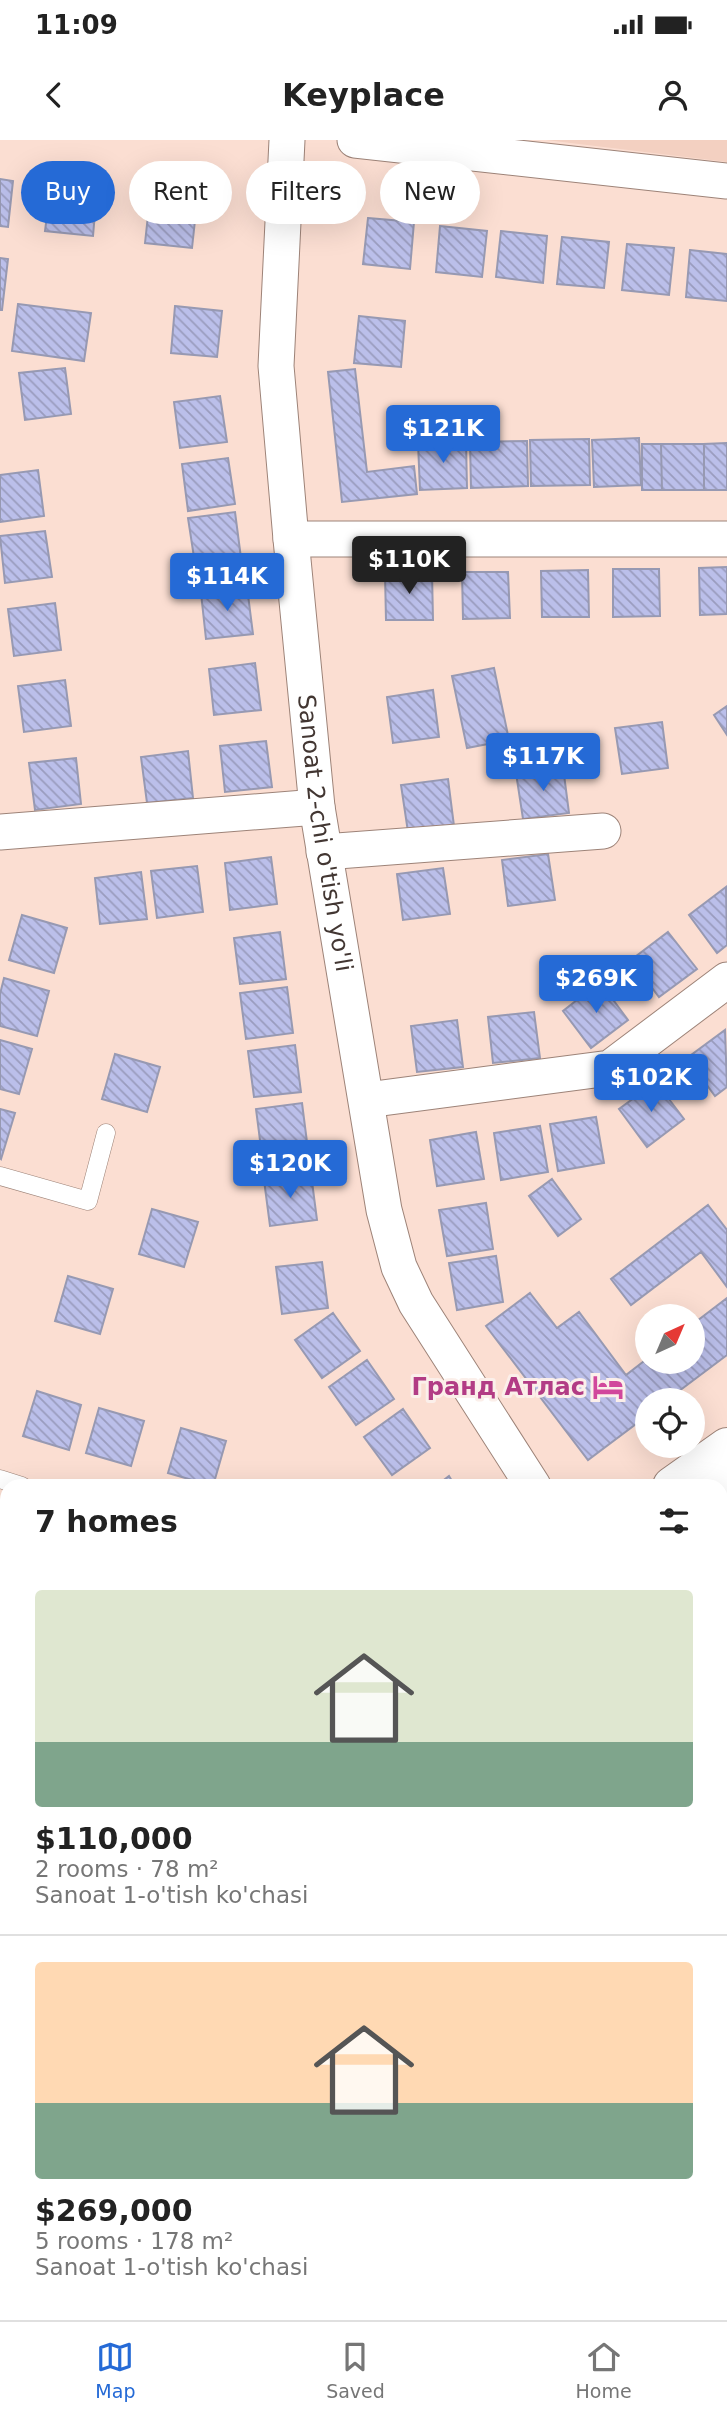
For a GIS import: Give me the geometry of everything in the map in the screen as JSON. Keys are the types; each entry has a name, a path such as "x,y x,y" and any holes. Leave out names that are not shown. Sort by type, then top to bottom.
{"main road":[{"path":"682,1479 727,1447"}],"street":[{"name":"Sanoat 2-chi o'tish yo'li","path":"287,140 276,366 291,539 317,807 384,1210 399,1267 416,1303 529,1479"},
{"path":"355,140 727,181"},
{"path":"291,539 727,539"},
{"path":"0,831 317,807"},
{"path":"324,852 603,831"},
{"path":"367,1100 610,1068 727,980"}],"lane":[{"path":"0,1176 88,1201 106,1133"}],"shaded area":[{"path":"546,140 727,140 727,162"}],"building":[{"path":"0,179 13,181 8,227 0,226"},
{"path":"368,218 380,219 380,224 414,224 410,269 363,264"},
{"path":"46,224 94,224 93,236 45,231"},
{"path":"147,224 195,224 192,248 145,243"},
{"path":"440,226 487,231 482,277 436,272"},
{"path":"501,231 547,236 543,283 496,277"},
{"path":"562,237 609,242 604,288 557,284"},
{"path":"627,244 674,248 669,295 622,290"},
{"path":"690,250 727,254 727,301 686,297"},
{"path":"0,258 8,259 2,310 0,310"},
{"path":"18,304 91,313 84,361 12,351"},
{"path":"175,306 222,311 217,357 171,353"},
{"path":"359,316 405,321 401,367 354,363"},
{"path":"65,368 71,414 25,420 19,373"},
{"path":"355,369 367,472 414,466 417,494 342,502 328,372"},
{"path":"220,396 227,442 180,448 174,402"},
{"path":"639,438 641,485 594,487 592,440"},
{"path":"589,439 590,485 531,486 530,440"},
{"path":"466,441 467,488 420,490 418,443"},
{"path":"527,441 528,486 471,488 470,442"},
{"path":"727,443 727,490 704,490 704,444"},
{"path":"642,444 661,444 662,490 642,490"},
{"path":"661,444 704,444 704,490 662,490"},
{"path":"228,458 235,504 188,511 182,464"},
{"path":"38,470 44,516 0,522 0,475"},
{"path":"235,512 241,558 195,564 188,518"},
{"path":"45,531 52,577 5,583 0,536"},
{"path":"727,567 727,614 700,615 699,568"},
{"path":"613,569 659,569 660,616 613,617"},
{"path":"588,570 589,617 542,617 541,571"},
{"path":"432,572 433,620 386,620 385,574"},
{"path":"462,572 508,572 510,618 463,619"},
{"path":"247,587 253,634 206,639 201,593"},
{"path":"55,603 61,650 14,656 8,609"},
{"path":"255,663 261,710 214,715 209,669"},
{"path":"494,668 509,740 467,748 452,676"},
{"path":"65,680 71,726 24,732 18,686"},
{"path":"433,690 439,737 393,743 387,697"},
{"path":"727,706 727,735 714,715"},
{"path":"662,722 668,768 622,774 615,728"},
{"path":"266,741 272,787 225,792 220,746"},
{"path":"188,751 193,798 147,803 141,757"},
{"path":"76,758 81,804 35,810 29,763"},
{"path":"563,767 569,813 523,819 516,773"},
{"path":"448,779 454,826 408,832 401,785"},
{"path":"548,854 555,900 508,906 502,860"},
{"path":"271,857 277,904 230,910 225,863"},
{"path":"197,866 203,912 157,918 151,871"},
{"path":"443,868 450,914 403,920 397,874"},
{"path":"141,872 147,919 100,924 95,878"},
{"path":"726,887 727,945 717,953 689,915"},
{"path":"22,915 67,928 54,973 9,960"},
{"path":"280,932 286,979 240,984 234,938"},
{"path":"668,932 697,969 659,997 631,960"},
{"path":"4,978 49,991 37,1036 0,1026 0,994"},
{"path":"600,982 628,1020 591,1048 563,1011"},
{"path":"287,987 293,1033 246,1039 240,993"},
{"path":"534,1012 540,1058 493,1063 488,1017"},
{"path":"457,1020 463,1067 417,1072 411,1026"},
{"path":"725,1030 727,1087 715,1096 687,1058"},
{"path":"0,1040 32,1049 19,1094 0,1089"},
{"path":"295,1045 301,1092 254,1097 248,1051"},
{"path":"115,1054 160,1067 147,1112 102,1099"},
{"path":"656,1082 684,1119 647,1147 619,1109"},
{"path":"302,1103 308,1150 262,1156 256,1109"},
{"path":"0,1109 15,1113 1,1159 0,1158"},
{"path":"596,1117 604,1163 558,1171 550,1124"},
{"path":"540,1126 548,1172 501,1180 494,1133"},
{"path":"476,1132 484,1179 437,1186 430,1140"},
{"path":"311,1174 317,1220 270,1226 264,1180"},
{"path":"552,1179 581,1219 558,1236 529,1196"},
{"path":"486,1203 493,1249 447,1256 439,1210"},
{"path":"708,1205 727,1230 727,1287 701,1252 631,1305 611,1279"},
{"path":"152,1209 198,1222 184,1267 139,1254"},
{"path":"496,1256 503,1302 457,1310 449,1263"},
{"path":"322,1262 328,1308 282,1314 276,1267"},
{"path":"68,1276 113,1289 100,1334 55,1321"},
{"name":"Гранд Атлас","path":"530,1293 557,1328 579,1312 626,1375 635,1368 635,1374 702,1374 683,1388 635,1388 635,1425 588,1460 486,1326"},
{"name":"Гранд Атлас","path":"727,1298 727,1355 705,1372 705,1315"},
{"path":"333,1313 360,1351 322,1378 295,1340"},
{"path":"367,1360 394,1399 356,1425 329,1387"},
{"path":"37,1391 81,1405 69,1450 23,1436"},
{"path":"99,1408 144,1421 131,1466 86,1453"},
{"path":"403,1409 430,1448 392,1475 364,1437"},
{"path":"181,1428 226,1441 215,1479 189,1479 168,1473"}],"place":[{"name":"Гранд Атлас","path":"608,1387"}]}
